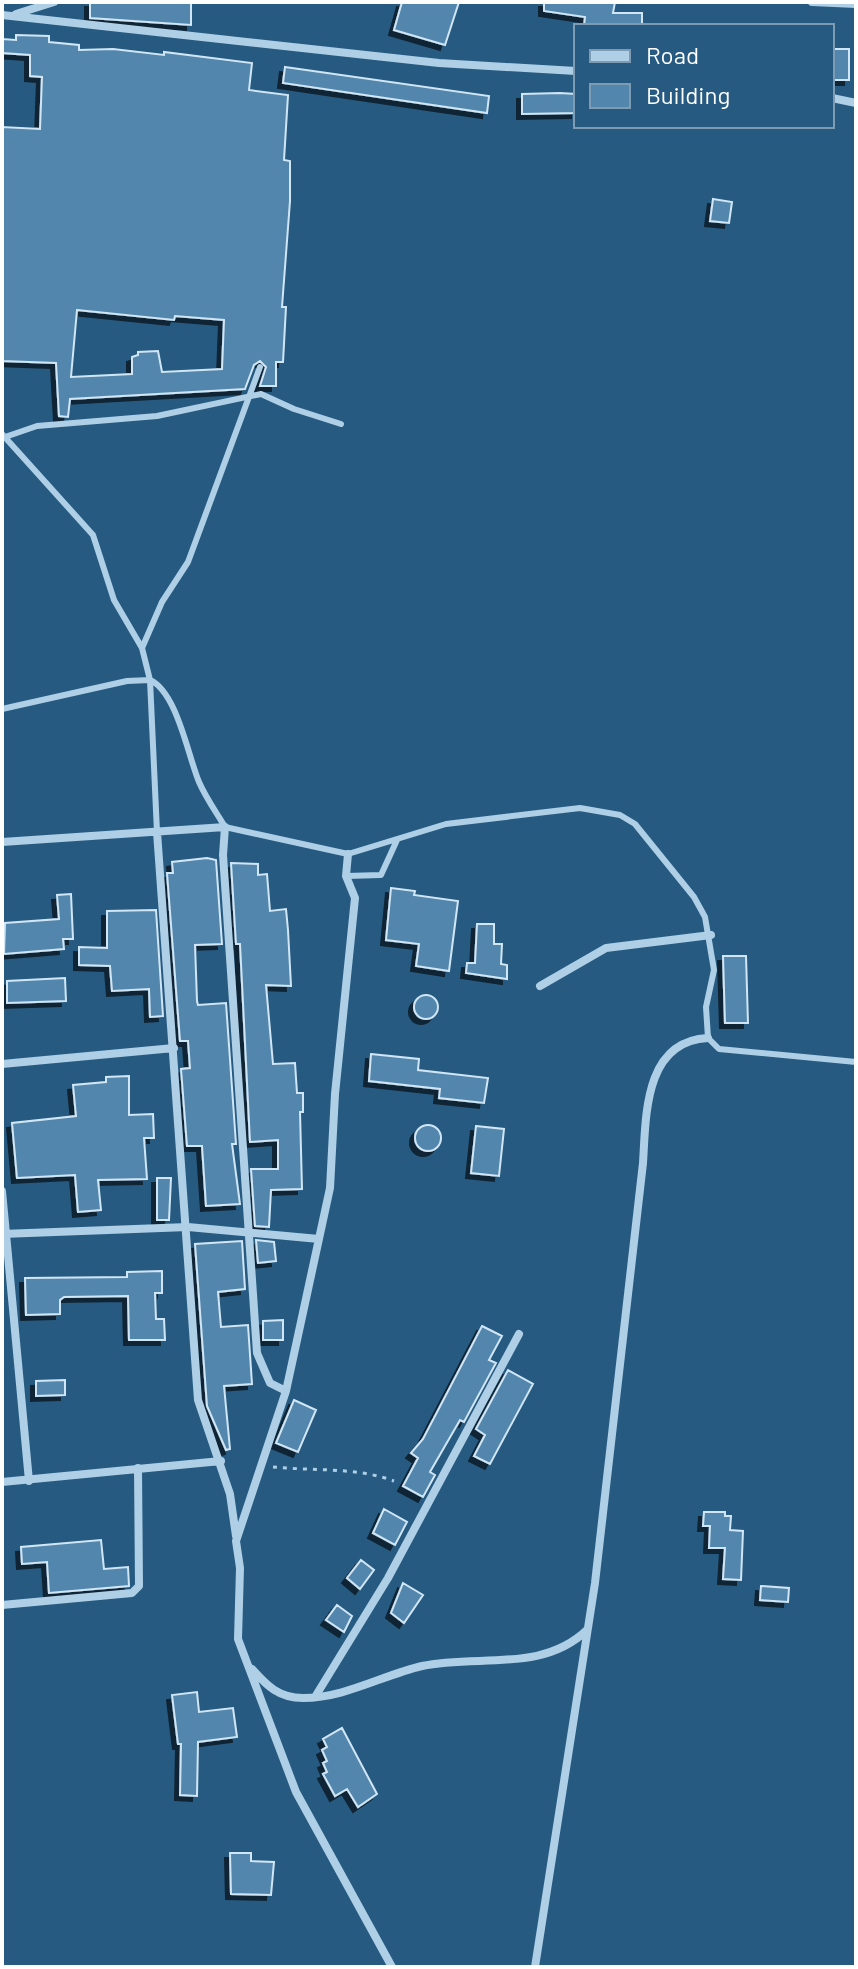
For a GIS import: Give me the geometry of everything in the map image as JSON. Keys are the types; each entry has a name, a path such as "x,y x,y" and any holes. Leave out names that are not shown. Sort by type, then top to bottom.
{"street":[{"path":"6,15 54,2"},
{"path":"812,2 856,4"},
{"path":"6,15 102,29 225,38 439,63 574,71"},
{"path":"834,98 856,103"},
{"path":"2,842 225,827 223,855 257,1353 270,1383 286,1391"},
{"path":"157,832 182,1182 188,1227 198,1400 230,1494 240,1568 238,1639 296,1792 392,1967"},
{"path":"236,1541 286,1391 330,1188 335,1094 355,898 346,876 348,854"},
{"path":"540,986 606,948 711,935"},
{"path":"535,1967 579,1699 607,1496 643,1163 647,1099 670,1051 682,1042 708,1038"},
{"path":"2,1064 174,1048"},
{"path":"2,1191 29,1481"},
{"path":"4,1234 188,1227 319,1239"},
{"path":"315,1697 388,1578 519,1334"},
{"path":"2,1482 221,1461"},
{"path":"2,1605 132,1593 139,1586 138,1468"},
{"path":"249,1665 272,1691 291,1697 315,1697 423,1666 527,1658 560,1650 587,1630"}],"lane":[{"path":"142,648 162,602 188,562 260,367"},
{"path":"157,832 150,680 142,648 114,600 93,535 4,435 48,424 157,416 251,395 267,395 294,409 341,424"},
{"path":"2,709 127,681 150,680 163,689 200,784 225,827 348,854 446,824 580,808 620,815 635,824 694,897 711,935 714,970 706,1007 708,1038 719,1049 856,1062"},
{"path":"346,876 381,875 397,840"}],"path":[{"path":"258,1470 273,1466 304,1471 370,1472 394,1481"}],"building":[{"path":"90,2 191,2 191,25 90,18"},
{"path":"402,2 459,2 445,45 394,30"},
{"path":"544,2 615,2 613,13 642,13 642,24 584,24 585,17 544,11"},
{"path":"16,35 49,36 49,42 79,45 79,50 113,49 164,55 164,52 252,63 249,90 288,95 284,160 290,161 290,201 282,307 286,307 283,362 276,362 276,386 260,386 266,367 260,361 254,365 245,389 70,399 68,417 59,416 56,363 2,361 2,127 40,129 42,77 30,76 30,55 2,53 2,39 16,40","holes":["77,310 174,320 175,316 224,320 222,369 162,372 158,351 138,352 132,357 132,374 71,377"]},
{"path":"834,49 849,49 849,80 834,80"},
{"path":"285,67 489,96 487,113 283,83"},
{"path":"522,94 574,94 574,113 522,114"},
{"path":"713,199 732,202 729,223 710,221"},
{"path":"207,858 216,860 222,944 195,945 197,1001 198,1005 226,1003 236,1144 232,1144 240,1204 206,1206 202,1146 187,1146 181,1069 190,1068 188,1041 180,1041 167,873 173,873 172,862"},
{"path":"231,863 258,864 258,875 267,874 270,911 286,909 291,986 266,985 273,1064 295,1063 297,1093 303,1093 303,1112 300,1112 302,1189 271,1190 269,1227 255,1226 251,1169 278,1169 278,1140 250,1142 240,944 236,944"},
{"path":"391,888 415,891 414,895 458,901 449,971 416,966 419,944 386,940"},
{"path":"71,894 73,939 63,939 64,949 4,954 5,923 59,919 57,895"},
{"path":"156,910 163,1016 150,1017 149,989 112,991 110,966 79,965 79,947 107,948 107,911"},
{"path":"477,924 494,924 494,944 502,944 501,964 507,965 507,979 466,973 467,963 475,963"},
{"path":"723,956 746,956 748,1023 725,1023"},
{"path":"65,978 66,1001 7,1003 7,981"},
{"path":"426,995 435,998 438,1007 435,1016 426,1019 417,1016 414,1007 417,998"},
{"path":"371,1054 419,1059 418,1070 488,1078 484,1103 439,1098 440,1089 369,1081"},
{"path":"129,1076 129,1115 153,1114 154,1138 144,1138 147,1179 98,1180 101,1210 78,1212 75,1175 17,1178 12,1123 76,1116 73,1085 106,1082 106,1077"},
{"path":"428,1125 437,1129 441,1138 437,1147 428,1151 419,1147 415,1138 419,1129"},
{"path":"476,1126 504,1129 499,1176 471,1173"},
{"path":"157,1178 171,1178 169,1220 157,1220"},
{"path":"256,1240 274,1242 276,1261 258,1263"},
{"path":"242,1241 245,1289 218,1292 221,1327 248,1325 252,1384 224,1386 230,1449 226,1450 207,1406 195,1244"},
{"path":"162,1271 162,1293 155,1293 156,1319 164,1319 165,1340 129,1340 128,1296 64,1297 60,1300 60,1314 26,1315 25,1278 127,1277 127,1272"},
{"path":"283,1320 283,1340 263,1340 263,1321"},
{"path":"482,1326 502,1336 489,1360 496,1363 464,1422 460,1420 430,1472 435,1475 423,1497 403,1486 418,1458 411,1453 423,1439"},
{"path":"508,1370 533,1384 490,1464 474,1456 485,1435 476,1429"},
{"path":"65,1380 65,1395 36,1396 36,1381"},
{"path":"294,1400 316,1410 298,1452 276,1443"},
{"path":"384,1509 407,1522 395,1545 373,1533"},
{"path":"704,1512 725,1512 725,1516 731,1516 730,1530 743,1531 741,1580 723,1579 725,1548 709,1548 710,1526 703,1526"},
{"path":"101,1540 104,1569 128,1567 129,1586 49,1593 47,1562 22,1564 21,1547"},
{"path":"361,1560 374,1570 360,1589 347,1578"},
{"path":"403,1583 423,1595 404,1623 391,1613"},
{"path":"761,1586 789,1588 788,1602 760,1600"},
{"path":"337,1605 352,1616 344,1632 326,1620"},
{"path":"197,1692 199,1712 233,1708 237,1737 198,1742 197,1796 180,1795 181,1744 178,1744 172,1695"},
{"path":"342,1728 377,1794 358,1807 347,1789 335,1796 323,1774 327,1772 323,1763 327,1761 322,1750 327,1747 323,1739"},
{"path":"230,1853 251,1853 251,1861 274,1862 271,1895 231,1894"}]}
